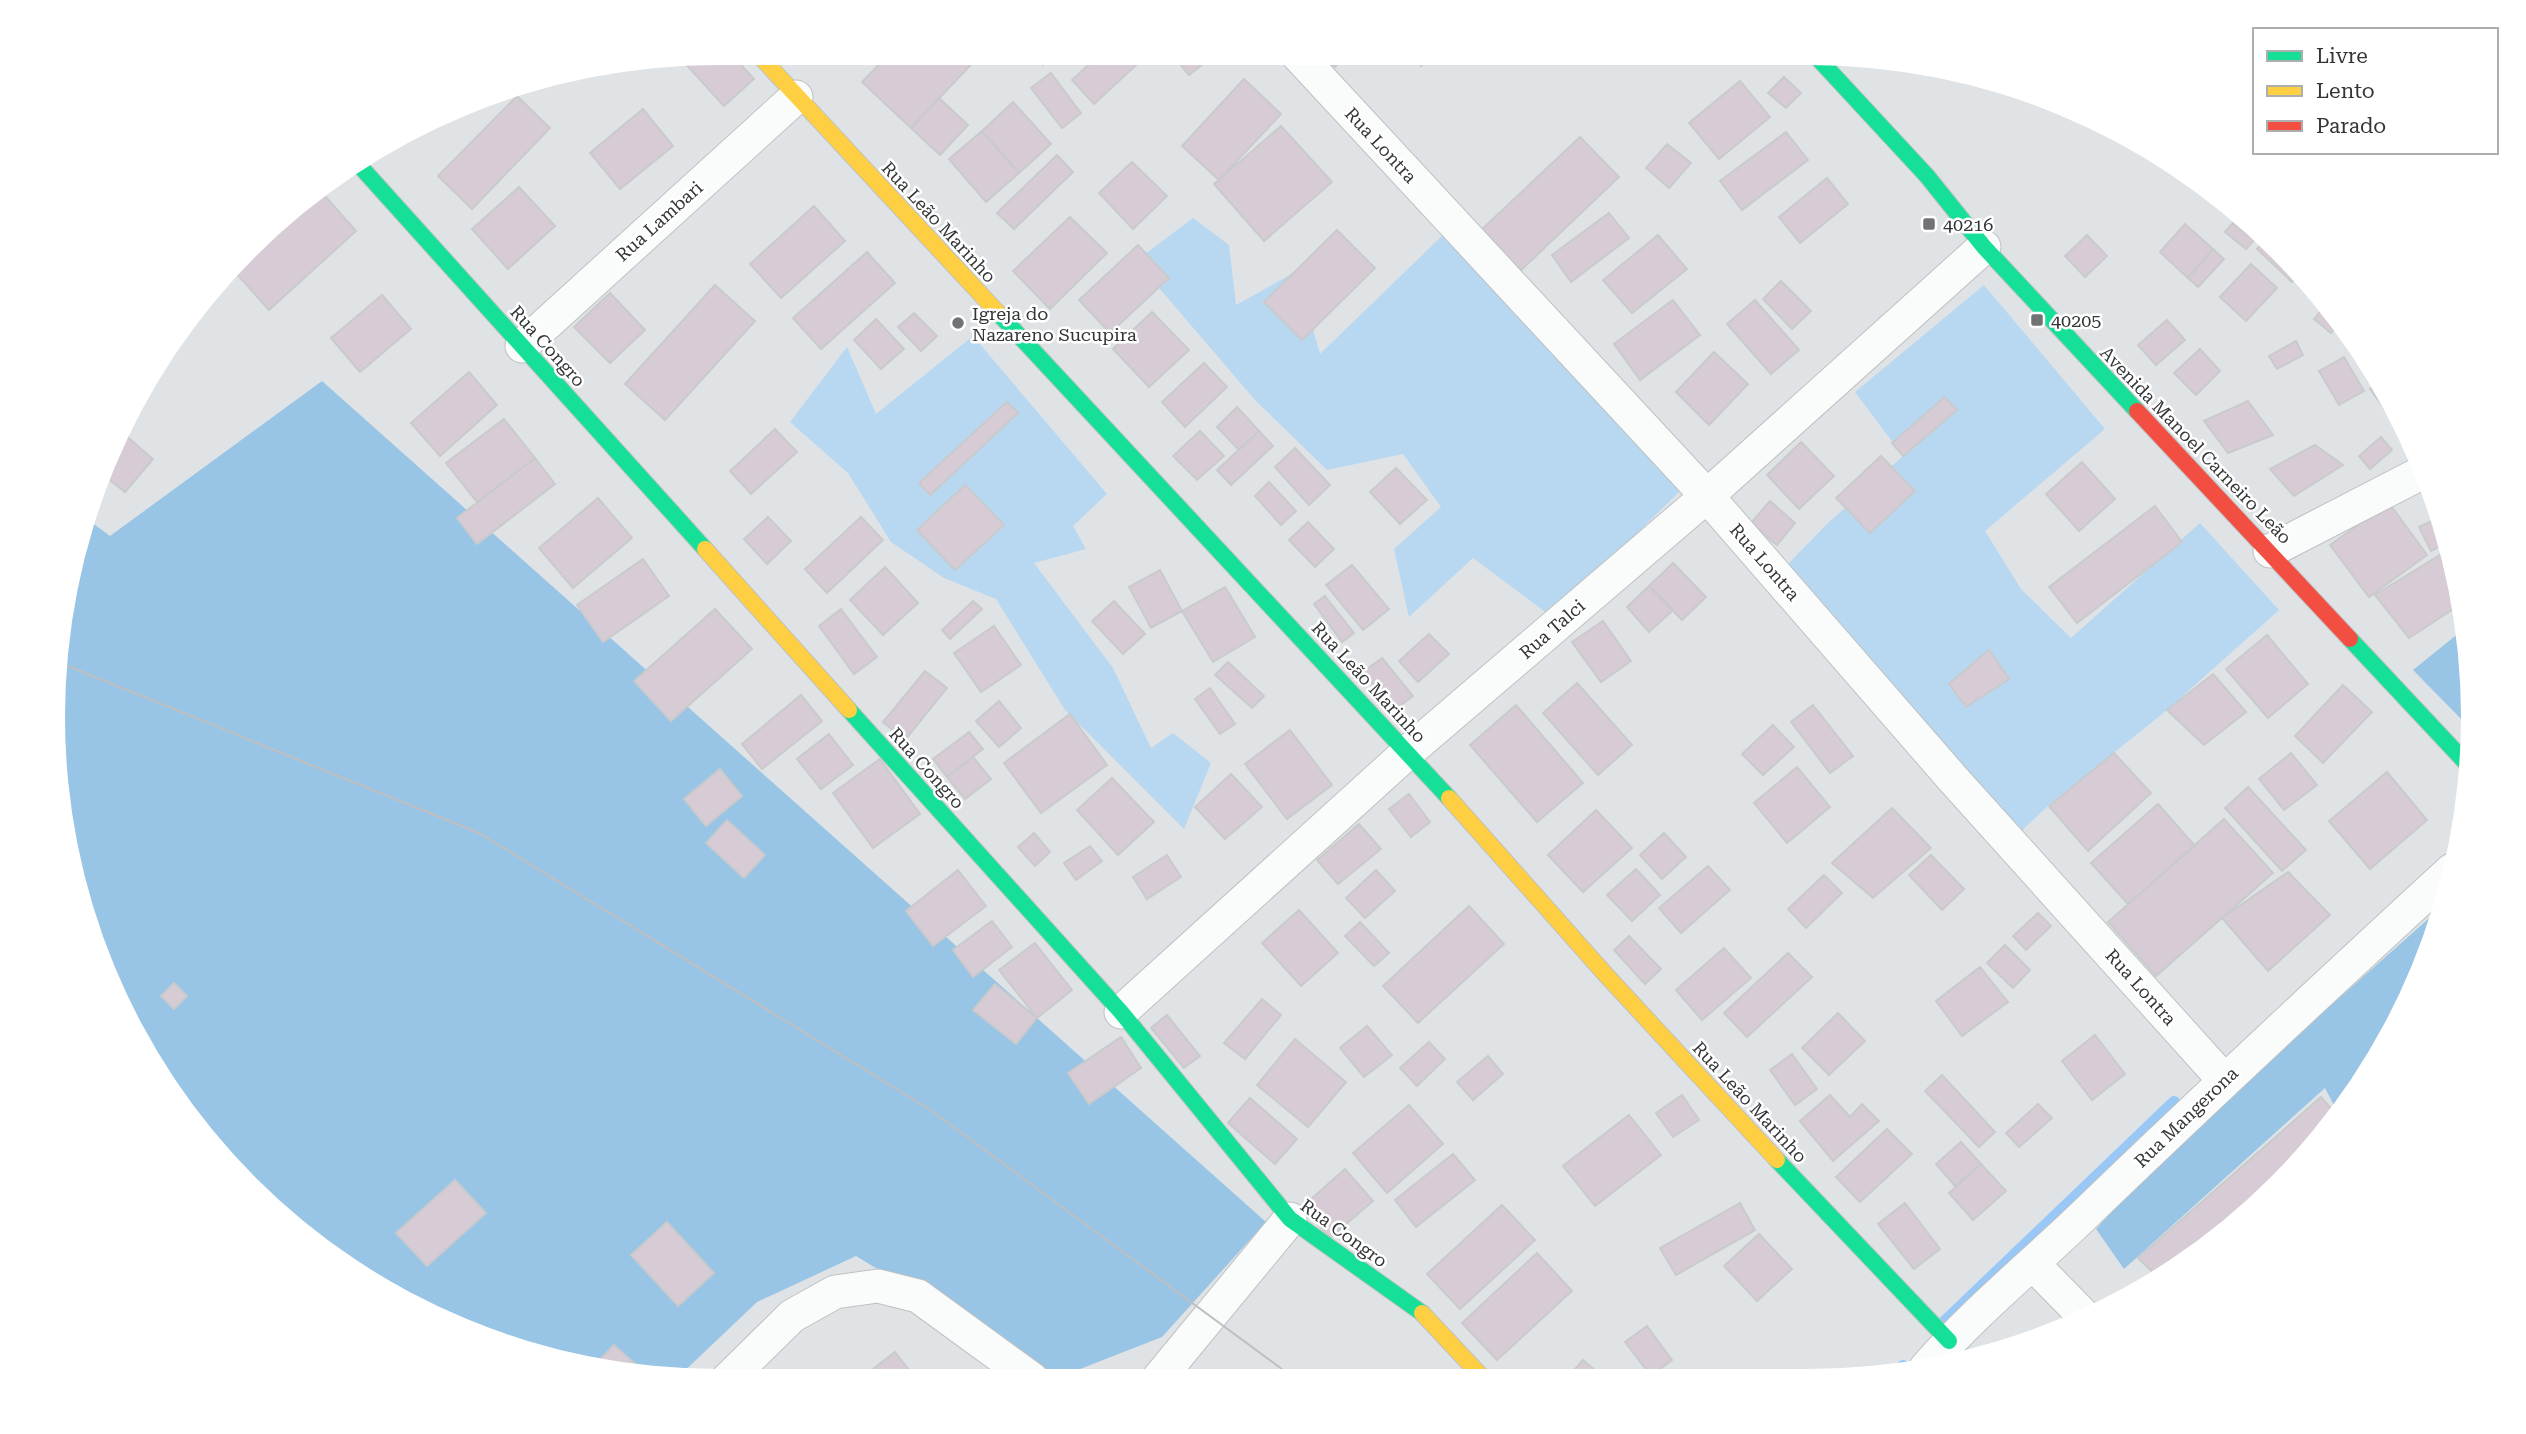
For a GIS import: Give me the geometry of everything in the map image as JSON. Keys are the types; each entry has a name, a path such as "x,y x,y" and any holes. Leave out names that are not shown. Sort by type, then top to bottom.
{"street":[{"name":"Rua Leão Marinho","path":"768,65 1408,752 1642,1014 1815,1202 1949,1341"},
{"name":"Rua Lontra","path":"1307,65 1707,496 1953,779 2224,1080"},
{"name":"Avenida Manoel Carneiro Leão","path":"1825,65 1927,176 1984,247 2460,756"},
{"name":"Rua Lambari","path":"522,346 796,97"},
{"name":"Rua Congro","path":"363,170 1121,1012 1290,1219 1429,1318 1475,1369"},
{"name":"Rua Talci","path":"1121,1012 1408,752 1707,496 1984,247"},
{"path":"2270,551 2415,475"},
{"name":"Rua Mangerona","path":"1935,1357 2224,1080 2440,881"},
{"path":"1165,1369 1290,1219"},
{"path":"2033,1264 2079,1311"},
{"path":"738,1369 792,1316 835,1292 878,1286 918,1296 1018,1369"}],"shaded area":[{"path":"1193,218 1229,245 1236,305 1297,271 1320,354 1444,234 1682,489 1552,617 1473,558 1409,617 1394,549 1441,507 1403,454 1327,470 1255,400 1136,261"},
{"path":"1984,285 2105,429 1985,531 2021,589 2071,638 2200,523 2279,610 2167,710 2049,805 2015,837 1788,564 1828,523 1903,456 1855,392"},
{"path":"973,336 1107,494 1073,526 1086,549 1034,563 1113,668 1151,748 1173,733 1211,763 1184,829 1065,710 996,599 944,578 891,542 848,473 790,422 847,347 876,414"},
{"path":"322,381 1266,1222 1162,1337 1080,1369 1042,1369 856,1256 757,1302 687,1368 632,1364 548,1347 467,1320 391,1282 320,1234 287,1207 227,1147 200,1114 152,1043 114,967 99,927 77,844 66,760 65,717 70,632 77,590 94,524 110,536"},
{"path":"2456,635 2461,719 2413,670"},
{"path":"2430,918 2412,967 2394,1005 2374,1043 2333,1104 2325,1088 2124,1269 2096,1229 2244,1064 2337,1000"}],"building":[{"path":"741,65 754,79 724,106 687,66"},
{"path":"878,65 971,65 911,128 862,82"},
{"path":"1088,65 1136,65 1094,104 1072,80"},
{"path":"1181,65 1202,65 1189,75"},
{"path":"1051,73 1081,113 1062,128 1031,88"},
{"path":"1784,77 1801,93 1786,108 1768,93"},
{"path":"1244,79 1281,114 1219,180 1182,146"},
{"path":"1740,81 1770,117 1719,159 1689,123"},
{"path":"517,96 550,128 472,209 438,176"},
{"path":"939,98 968,125 940,155 911,128"},
{"path":"1013,102 1051,144 1019,173 982,131"},
{"path":"643,109 673,146 620,189 590,153"},
{"path":"1281,126 1332,182 1264,241 1214,184"},
{"path":"982,131 1019,173 986,202 949,159"},
{"path":"1786,132 1808,160 1742,210 1720,181"},
{"path":"1580,137 1619,177 1518,273 1479,232"},
{"path":"1667,144 1691,163 1669,188 1646,168"},
{"path":"1057,155 1073,172 1014,229 997,213"},
{"path":"1132,162 1167,196 1133,229 1099,193"},
{"path":"1827,178 1848,204 1800,243 1779,217"},
{"path":"519,187 555,226 508,269 472,229"},
{"path":"325,196 356,231 269,310 238,275 287,227"},
{"path":"814,206 845,241 781,298 750,264"},
{"path":"1609,213 1629,238 1571,282 1552,255"},
{"path":"1070,217 1107,253 1050,309 1013,271"},
{"path":"2233,223 2253,241 2246,249 2225,232"},
{"path":"2185,224 2213,249 2188,278 2160,252"},
{"path":"1337,230 1375,268 1302,340 1264,302"},
{"path":"1658,235 1687,269 1632,313 1603,280"},
{"path":"2087,235 2107,256 2085,277 2065,256"},
{"path":"1138,245 1169,278 1110,333 1079,300"},
{"path":"2260,246 2293,281 2292,282 2257,249"},
{"path":"2213,249 2224,259 2198,287 2188,278"},
{"path":"867,252 895,283 821,349 793,318"},
{"path":"2251,264 2277,288 2246,321 2220,297"},
{"path":"1781,281 1811,311 1792,329 1763,299"},
{"path":"715,285 755,321 665,420 625,384"},
{"path":"610,293 645,330 610,363 574,327"},
{"path":"382,295 411,329 360,372 331,338"},
{"path":"1673,300 1700,335 1640,380 1614,344"},
{"path":"1755,300 1799,350 1771,374 1727,324"},
{"path":"1152,312 1189,350 1149,387 1113,349"},
{"path":"2320,312 2333,330 2331,333 2314,319"},
{"path":"914,313 937,336 921,351 898,327"},
{"path":"876,319 904,349 881,369 854,340"},
{"path":"2167,320 2185,340 2156,365 2138,345"},
{"path":"2296,341 2303,355 2277,369 2269,356"},
{"path":"2200,349 2220,371 2196,395 2174,373"},
{"path":"1714,352 1748,384 1709,425 1676,392"},
{"path":"2344,357 2364,391 2339,405 2319,371"},
{"path":"1204,363 1227,387 1185,427 1162,402"},
{"path":"469,372 497,405 440,456 411,423"},
{"path":"1945,397 1957,410 1903,456 1892,443"},
{"path":"2248,401 2273,435 2228,453 2204,421"},
{"path":"1007,402 1018,413 930,495 919,483"},
{"path":"1237,407 1259,431 1239,450 1217,427"},
{"path":"504,419 535,458 477,502 446,463"},
{"path":"775,429 797,452 751,494 730,471"},
{"path":"1200,431 1224,456 1197,480 1173,456"},
{"path":"1259,431 1273,446 1231,485 1217,470"},
{"path":"2381,437 2392,450 2370,469 2359,456"},
{"path":"128,438 153,459 125,492 109,480"},
{"path":"1801,442 1834,476 1799,509 1767,475"},
{"path":"2315,445 2343,465 2294,496 2270,469"},
{"path":"1295,448 1330,485 1309,505 1275,467"},
{"path":"1881,456 1915,491 1870,533 1836,498"},
{"path":"535,458 555,484 477,544 457,518"},
{"path":"2082,462 2115,499 2079,531 2046,494"},
{"path":"1396,468 1427,500 1400,524 1370,492"},
{"path":"1269,482 1296,511 1281,525 1255,496"},
{"path":"965,485 1004,525 955,570 917,530"},
{"path":"598,498 632,538 573,588 539,548"},
{"path":"1770,501 1795,523 1777,545 1751,523"},
{"path":"2389,503 2427,555 2369,597 2330,545"},
{"path":"2155,506 2182,542 2077,623 2049,587"},
{"path":"768,517 791,541 767,564 744,539"},
{"path":"861,517 883,540 827,593 805,569"},
{"path":"2431,521 2439,547 2431,551 2419,527"},
{"path":"1308,522 1334,549 1315,567 1289,540"},
{"path":"2441,554 2452,610 2409,638 2375,595"},
{"path":"643,559 669,596 603,642 577,605"},
{"path":"1673,563 1706,597 1682,620 1649,586"},
{"path":"1352,565 1389,609 1363,630 1326,585"},
{"path":"885,567 918,603 883,635 850,600"},
{"path":"1160,570 1182,611 1151,628 1129,587"},
{"path":"1649,586 1673,610 1649,632 1627,607"},
{"path":"1225,587 1255,637 1213,662 1182,611"},
{"path":"1325,596 1354,633 1342,642 1314,604"},
{"path":"973,601 982,609 950,639 942,630"},
{"path":"1114,601 1145,634 1123,654 1092,621"},
{"path":"715,609 752,649 671,721 634,681"},
{"path":"841,609 877,657 854,674 819,626"},
{"path":"1603,621 1631,661 1601,682 1572,642"},
{"path":"994,626 1021,665 981,692 954,653"},
{"path":"1429,634 1449,654 1418,682 1399,661"},
{"path":"2267,635 2308,684 2268,718 2226,669"},
{"path":"1989,650 2009,679 1966,707 1949,684"},
{"path":"1382,658 1413,696 1394,710 1363,672"},
{"path":"1228,662 1264,696 1252,708 1215,675"},
{"path":"925,671 947,688 905,740 883,722"},
{"path":"2213,674 2246,712 2204,745 2167,710"},
{"path":"1577,683 1632,745 1598,775 1543,713"},
{"path":"2343,685 2372,712 2323,763 2295,736"},
{"path":"1210,688 1235,724 1220,734 1195,699"},
{"path":"801,695 822,721 762,769 742,744"},
{"path":"999,701 1021,728 999,747 976,721"},
{"path":"1516,705 1583,783 1537,822 1470,745"},
{"path":"1813,705 1853,756 1830,773 1791,722"},
{"path":"1070,714 1107,765 1041,813 1004,763"},
{"path":"1773,725 1794,747 1763,775 1742,754"},
{"path":"1290,730 1332,785 1287,819 1245,764"},
{"path":"969,732 983,749 947,777 933,759"},
{"path":"829,734 853,765 821,789 797,759"},
{"path":"2114,753 2151,793 2088,851 2049,806"},
{"path":"2291,753 2317,785 2284,810 2259,779"},
{"path":"973,757 991,779 965,799 947,777"},
{"path":"880,759 920,814 873,848 833,793"},
{"path":"1797,767 1830,807 1787,843 1754,803"},
{"path":"720,769 742,796 706,826 684,799"},
{"path":"2387,772 2427,820 2370,869 2329,821"},
{"path":"1231,774 1262,807 1225,839 1195,807"},
{"path":"1112,778 1154,822 1118,855 1077,810"},
{"path":"2248,787 2306,850 2282,871 2225,808"},
{"path":"1409,794 1430,822 1411,837 1389,809"},
{"path":"2158,804 2195,846 2128,904 2091,863"},
{"path":"1892,808 1931,848 1873,898 1832,863"},
{"path":"1596,810 1632,848 1583,892 1548,855"},
{"path":"2224,819 2273,873 2156,976 2108,922"},
{"path":"727,820 765,855 744,878 706,843"},
{"path":"1359,824 1381,849 1338,884 1317,860"},
{"path":"1034,833 1050,852 1035,866 1018,847"},
{"path":"1664,833 1686,857 1662,879 1640,855"},
{"path":"1090,846 1102,861 1076,880 1064,863"},
{"path":"1167,855 1181,877 1147,899 1133,877"},
{"path":"1931,855 1964,889 1942,910 1909,875"},
{"path":"1708,866 1730,890 1681,933 1659,908"},
{"path":"1636,869 1660,895 1632,921 1607,895"},
{"path":"958,870 986,906 933,946 906,911"},
{"path":"1376,870 1395,891 1365,918 1346,898"},
{"path":"2288,872 2330,915 2268,971 2222,918"},
{"path":"1824,875 1842,893 1806,928 1788,909"},
{"path":"1469,906 1504,944 1418,1023 1383,986"},
{"path":"1299,910 1338,953 1301,986 1262,943"},
{"path":"2038,913 2051,926 2026,950 2013,936"},
{"path":"992,921 1012,947 973,977 953,950"},
{"path":"1360,922 1389,953 1374,966 1345,936"},
{"path":"1629,936 1661,969 1645,984 1614,950"},
{"path":"1035,943 1072,990 1037,1018 999,970"},
{"path":"2005,945 2030,970 2013,988 1987,963"},
{"path":"1724,948 1751,978 1702,1020 1676,990"},
{"path":"1788,953 1812,977 1747,1037 1724,1013"},
{"path":"1980,967 2008,1002 1962,1036 1936,1001"},
{"path":"174,983 187,996 174,1009 161,996"},
{"path":"995,984 1037,1018 1016,1044 973,1010"},
{"path":"1262,999 1281,1015 1245,1059 1224,1043"},
{"path":"1838,1013 1865,1041 1829,1075 1802,1048"},
{"path":"1167,1015 1200,1056 1184,1068 1151,1028"},
{"path":"1367,1026 1392,1055 1364,1077 1340,1048"},
{"path":"2095,1035 2125,1074 2092,1100 2062,1061"},
{"path":"1121,1037 1141,1068 1089,1104 1068,1073"},
{"path":"1295,1039 1346,1082 1308,1127 1257,1085"},
{"path":"1429,1042 1445,1059 1417,1086 1400,1068"},
{"path":"1792,1054 1817,1089 1795,1105 1770,1070"},
{"path":"1488,1056 1503,1074 1473,1100 1457,1082"},
{"path":"1942,1075 1995,1132 1979,1147 1925,1091"},
{"path":"1682,1095 1699,1120 1673,1137 1656,1113"},
{"path":"1830,1095 1850,1117 1862,1104 1879,1121 1833,1161 1800,1121"},
{"path":"2321,1097 2330,1108 2270,1178 2206,1234 2152,1271 2138,1258"},
{"path":"1250,1098 1297,1139 1275,1164 1228,1123"},
{"path":"2038,1104 2052,1118 2019,1147 2006,1133"},
{"path":"1409,1105 1443,1144 1387,1193 1353,1153"},
{"path":"1629,1115 1661,1155 1595,1206 1563,1166"},
{"path":"1887,1129 1912,1154 1860,1202 1836,1177"},
{"path":"1961,1142 1981,1164 1955,1186 1936,1164"},
{"path":"1453,1154 1475,1180 1416,1227 1395,1200"},
{"path":"1981,1164 2006,1191 1973,1220 1949,1193"},
{"path":"1345,1169 1373,1201 1330,1238 1302,1207"},
{"path":"455,1180 486,1213 427,1266 396,1233"},
{"path":"1740,1203 1755,1230 1676,1275 1660,1248"},
{"path":"1905,1203 1940,1249 1914,1269 1878,1224"},
{"path":"1502,1205 1535,1240 1460,1309 1427,1274"},
{"path":"667,1222 714,1273 678,1306 631,1255"},
{"path":"1759,1234 1792,1269 1757,1301 1724,1266"},
{"path":"1537,1253 1572,1291 1497,1360 1462,1323"},
{"path":"1647,1326 1672,1360 1660,1369 1646,1369 1625,1342"},
{"path":"614,1345 635,1364 632,1364 601,1359"},
{"path":"895,1352 908,1369 873,1369"},
{"path":"1583,1360 1594,1369 1575,1369"}],"waterway":[{"path":"1939,1327 2174,1102"}],"tram line":[{"path":"67,666 481,834 929,1109 1282,1369"}],"traffic: fast":[{"path":"1825,65 1927,176 1984,247 2137,411"},
{"path":"363,170 705,549"},
{"path":"999,314 1449,798"},
{"path":"2350,639 2460,756"},
{"path":"849,710 1121,1012 1290,1219 1422,1313"},
{"path":"1777,1160 1949,1341"}],"traffic: slow":[{"path":"768,65 999,314"},
{"path":"705,549 849,710"},
{"path":"1449,798 1606,975 1777,1160"},
{"path":"1422,1313 1474,1369"}],"traffic: jam":[{"path":"2137,411 2350,639"}],"place":[{"name":"40216","path":"1929,224"},
{"name":"40205","path":"2037,320"},
{"name":"Igreja do Nazareno Sucupira","path":"958,323"}]}
